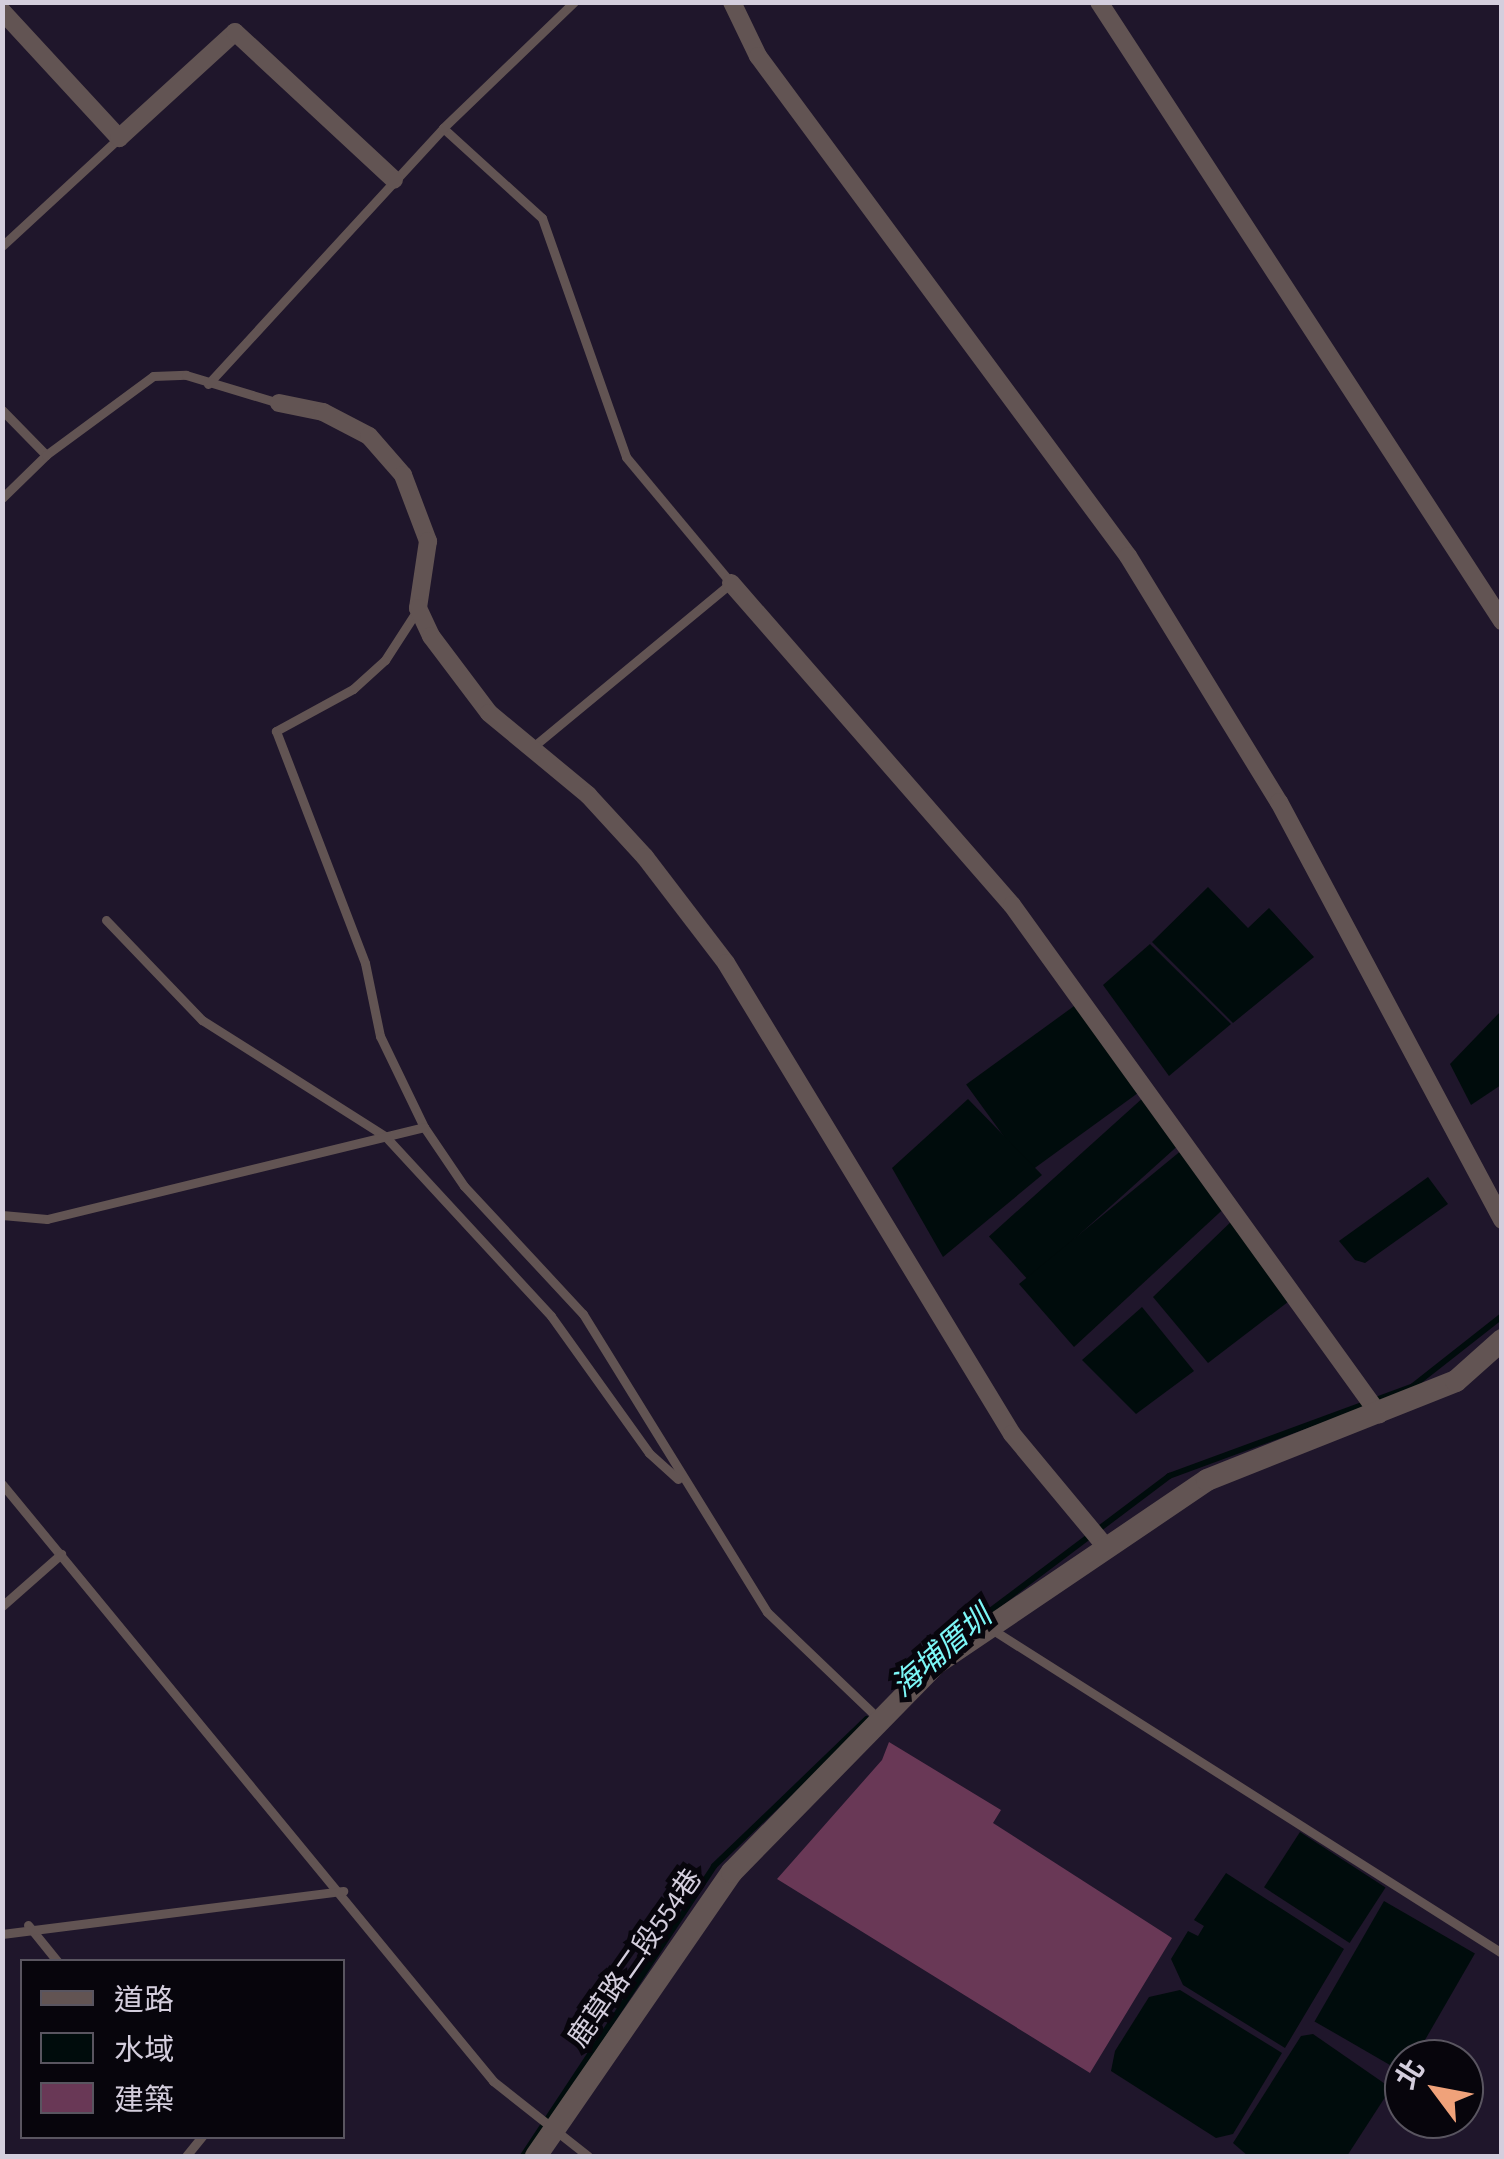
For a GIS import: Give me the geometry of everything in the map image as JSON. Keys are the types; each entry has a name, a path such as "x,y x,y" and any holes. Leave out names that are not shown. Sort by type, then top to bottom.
{"street":[{"path":"732,2 758,56 1128,556 1280,802 1502,1220"},
{"path":"1099,2 1502,621"},
{"path":"2,11 119,138 236,32 394,180"},
{"path":"279,403 323,412 368,436 404,475 428,541 418,608 453,668 527,751 600,808 726,963 1012,1434 1104,1545"},
{"path":"731,583 1012,905 1366,1388 1379,1414"},
{"name":"鹿草路二段554巷","path":"536,2156 732,1872 884,1724 938,1663 986,1625 1104,1545 1208,1480 1456,1381 1502,1340"}],"lane":[{"path":"208,384 443,128 574,2"},
{"path":"443,128 542,218 626,456 731,583 527,751"},
{"path":"2,246 119,138"},
{"path":"2,498 46,455 154,376 208,384 279,403"},
{"path":"2,410 46,455"},
{"path":"418,608 385,660 353,689 276,732 365,962 380,1036 424,1127 464,1186 583,1314 684,1484 767,1612 884,1724"},
{"path":"106,920 202,1020 384,1136 551,1316 650,1453 684,1484"},
{"path":"2,1216 48,1218 424,1127"},
{"path":"2,1484 343,1892 493,2081 551,2133 588,2156"},
{"path":"2,1606 61,1554"},
{"path":"986,1625 1502,1953"},
{"path":"2,1934 28,1924 343,1892"},
{"path":"28,1924 56,1959"}],"water":[{"path":"1208,887 1248,928 1269,908 1314,957 1233,1023 1152,942"},
{"path":"1150,944 1231,1024 1169,1076 1103,985"},
{"path":"1081,1001 1144,1088 1030,1172 966,1084"},
{"path":"1501,1011 1501,1085 1471,1105 1450,1064"},
{"path":"1145,1096 1184,1140 1028,1280 989,1237"},
{"path":"968,1099 1042,1175 943,1257 892,1168"},
{"path":"1188,1145 1231,1202 1074,1347 1019,1284"},
{"path":"1428,1177 1448,1204 1365,1263 1355,1260 1339,1241"},
{"path":"1238,1215 1297,1295 1208,1363 1153,1297"},
{"path":"1142,1307 1194,1371 1136,1414 1082,1360"},
{"path":"1300,1832 1386,1888 1350,1943 1264,1887"},
{"path":"1226,1873 1344,1949 1285,2048 1183,1985 1171,1959 1188,1931 1198,1936 1204,1926 1194,1920"},
{"path":"1384,1901 1475,1954 1426,2039 1384,2039 1384,2062 1314,2021"},
{"path":"1180,1990 1282,2053 1233,2134 1216,2138 1111,2071 1115,2051 1149,1997"},
{"path":"1313,2034 1384,2083 1384,2099 1347,2156 1248,2156 1233,2143 1301,2036"}],"building":[{"path":"889,1742 1001,1810 993,1823 1172,1938 1090,2073 777,1879 882,1760"}],"waterway":[{"name":"海埔厝圳","path":"937,1651 1169,1476 1413,1386 1502,1316"},
{"name":"海埔厝圳","path":"523,2156 714,1866 867,1719"}]}
